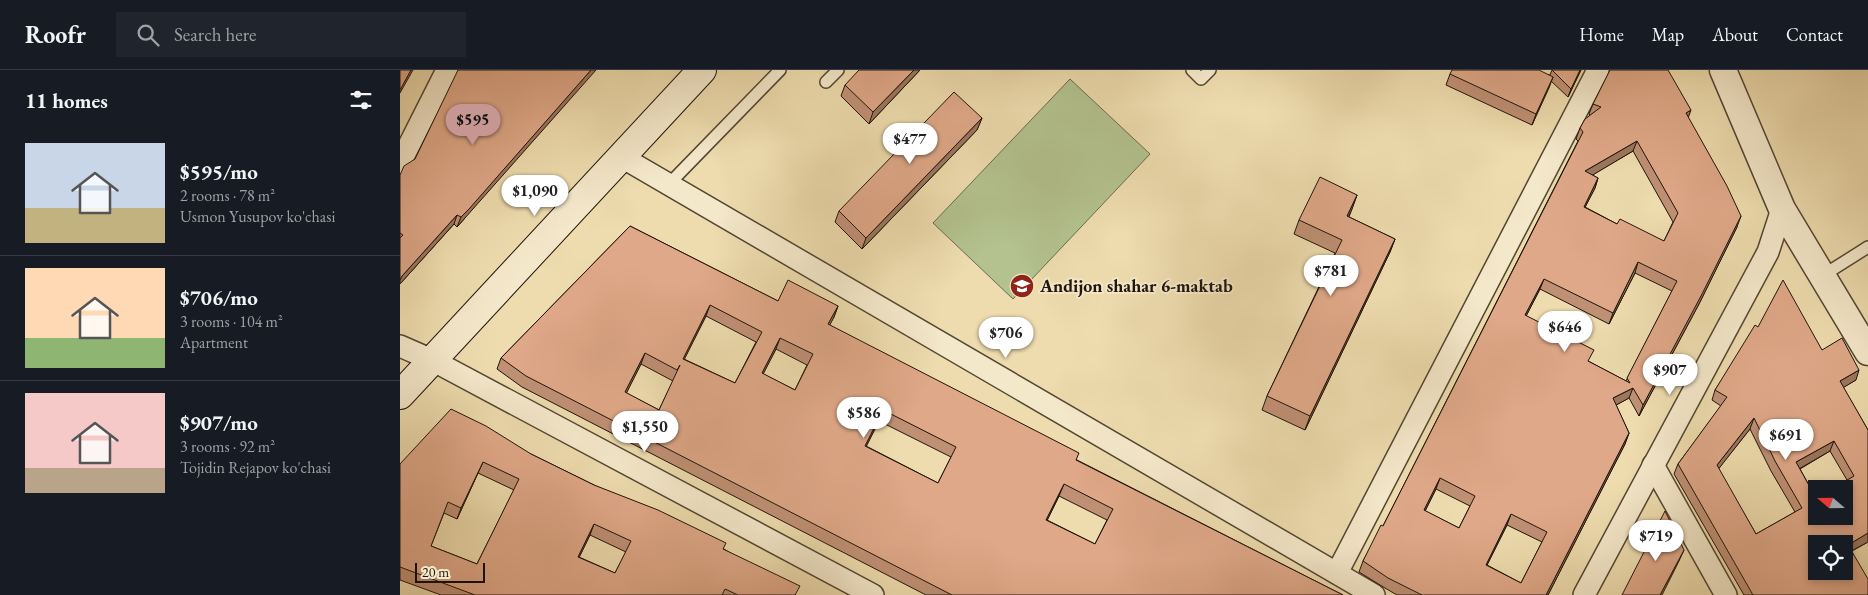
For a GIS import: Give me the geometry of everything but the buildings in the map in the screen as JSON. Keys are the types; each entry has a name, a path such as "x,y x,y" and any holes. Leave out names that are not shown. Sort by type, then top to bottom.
{"main road":[{"path":"400,394 702,70"}],"street":[{"path":"400,163 447,70"},
{"path":"1337,573 1598,70"},
{"path":"1723,70 1782,209 1868,352"},
{"path":"620,156 1374,595"},
{"path":"1584,595 1768,252 1782,209"},
{"path":"400,346 432,360 874,595"},
{"path":"1653,465 1726,595"}],"lane":[{"path":"669,184 780,70"},
{"path":"826,82 838,70"},
{"path":"1192,70 1201,79 1210,70"},
{"path":"1822,276 1868,247"}],"green space":[{"path":"1070,79 1150,154 1013,299 933,223"}],"place":[{"name":"Andijon shahar 6-maktab","path":"1022,286"}]}
